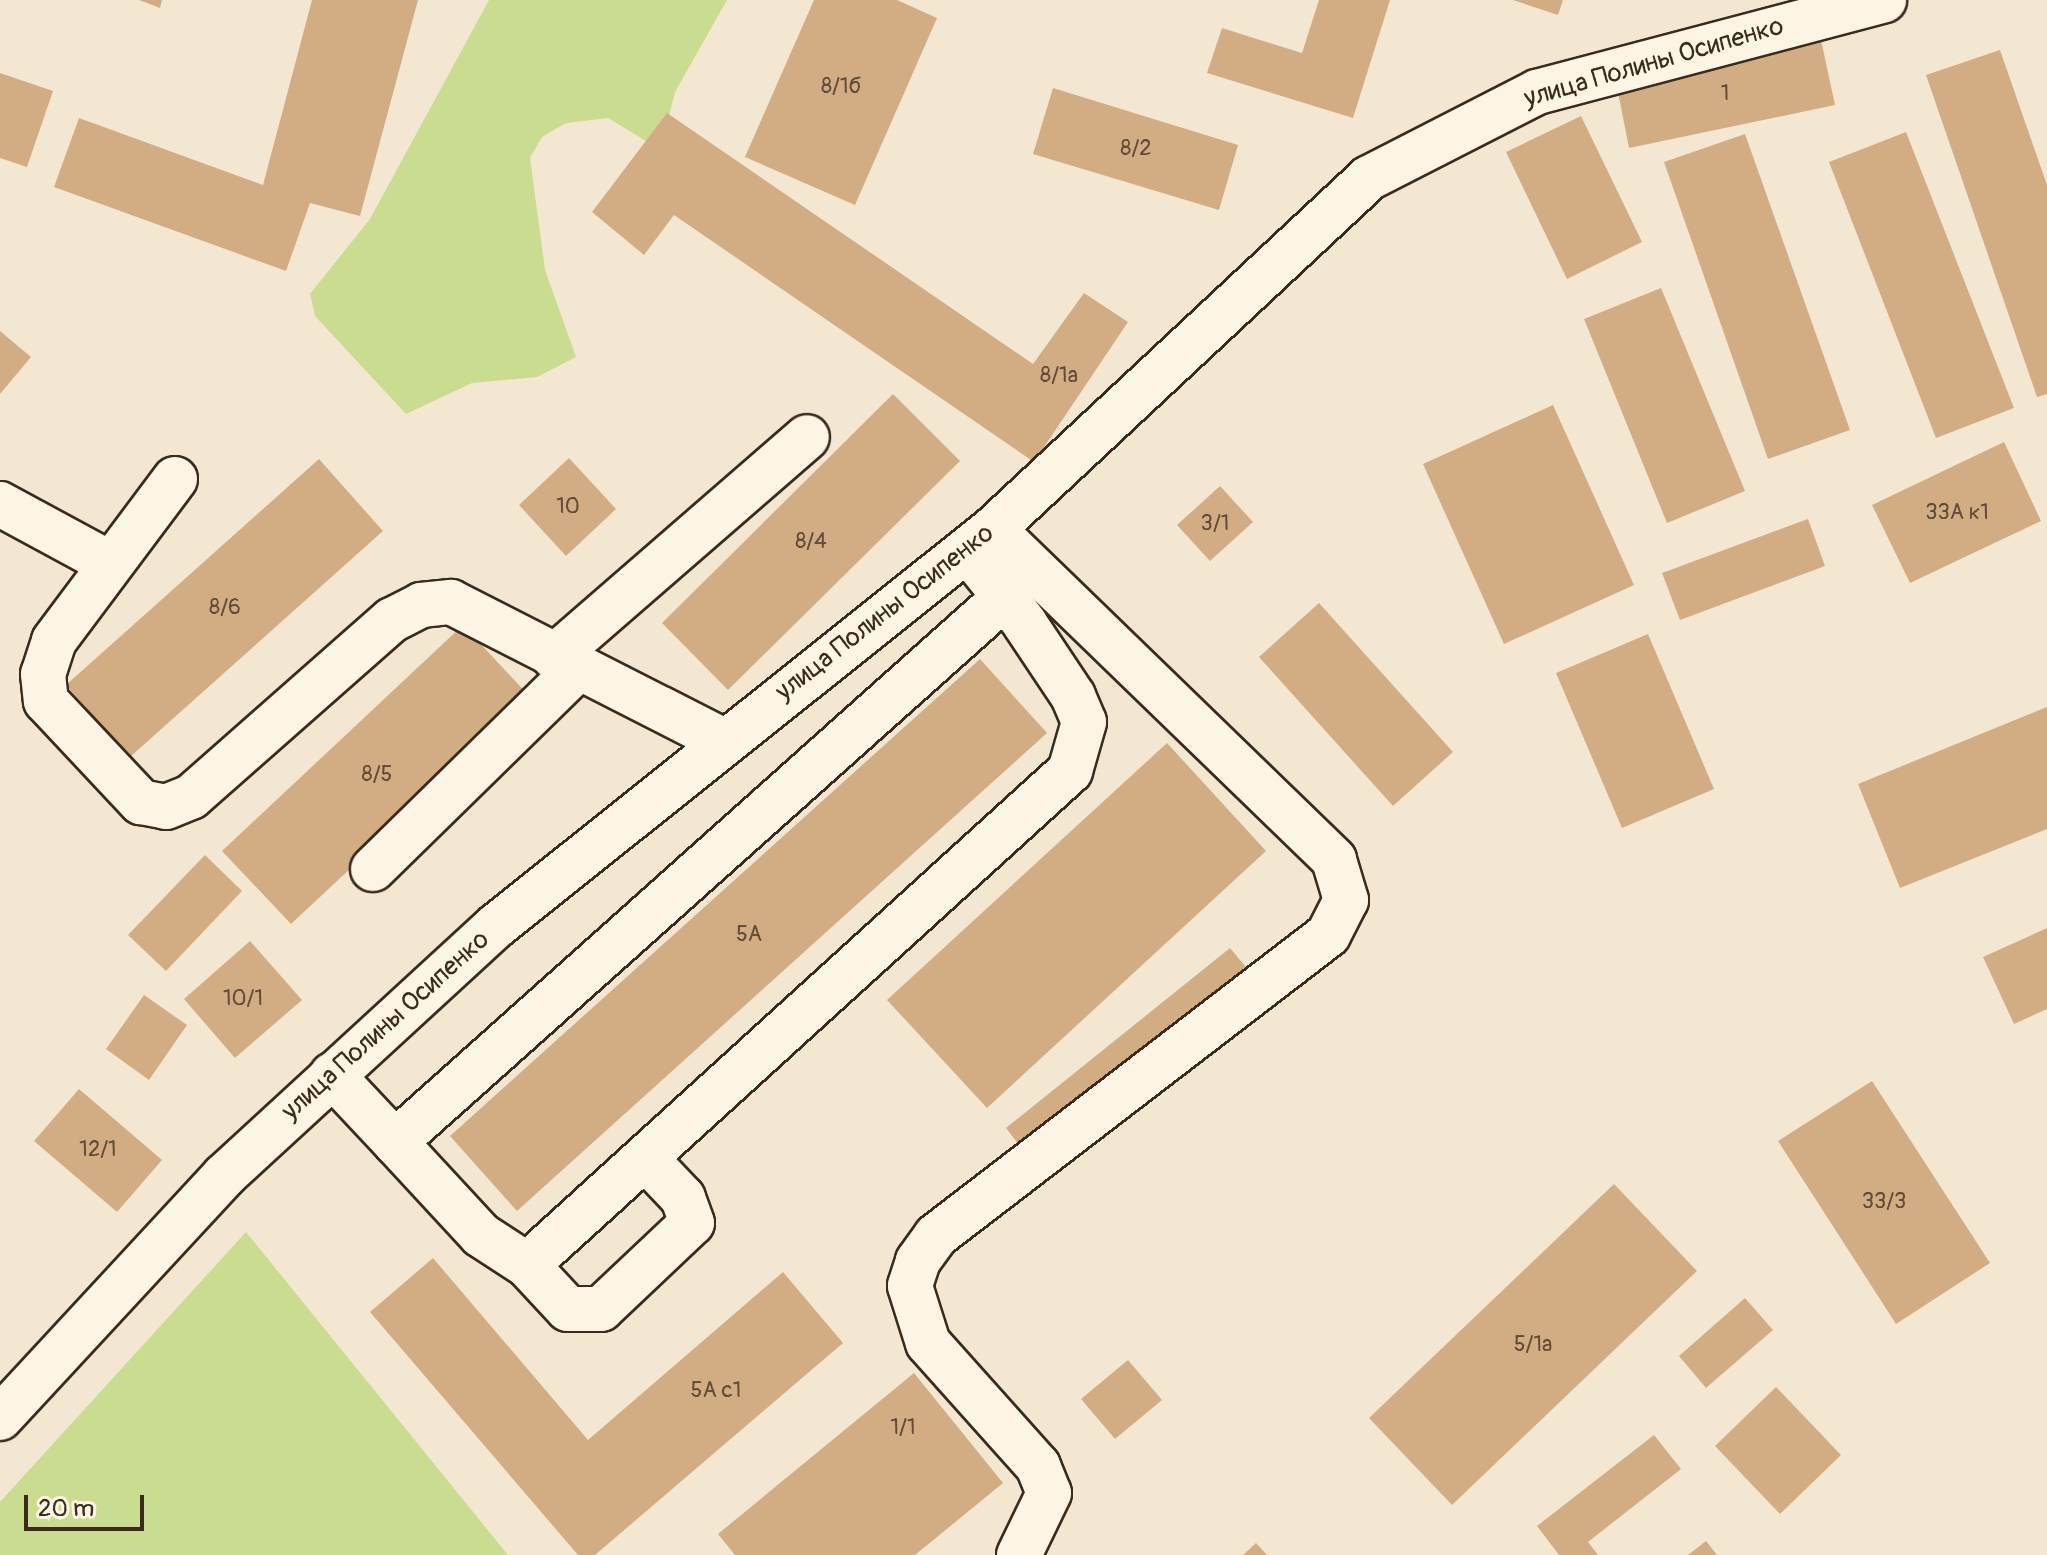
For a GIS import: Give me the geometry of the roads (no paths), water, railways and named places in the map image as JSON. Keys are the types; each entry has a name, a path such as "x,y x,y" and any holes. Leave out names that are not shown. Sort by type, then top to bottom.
{"street":[{"name":"улица Полины Осипенко","path":"0,1418 224,1176 496,926 724,741 980,540 1381,171 1537,92 1884,0"},
{"path":"373,869 565,664 807,437"},
{"path":"175,479 109,563 54,641 43,674 46,701 141,802 166,807 191,797 392,620 421,605 451,602 565,664 724,741"},
{"path":"0,504 109,563"},
{"path":"527,1265 1070,771 1084,722 1005,597 980,540"},
{"path":"980,540 1334,860 1346,900 1328,935 936,1236 918,1261 910,1286 928,1343 1038,1466 1049,1493 1019,1555"},
{"path":"395,1142 1005,597"},
{"path":"332,1075 481,1235 527,1265 568,1309 584,1313 601,1309 692,1223 683,1198 645,1158"}]}
